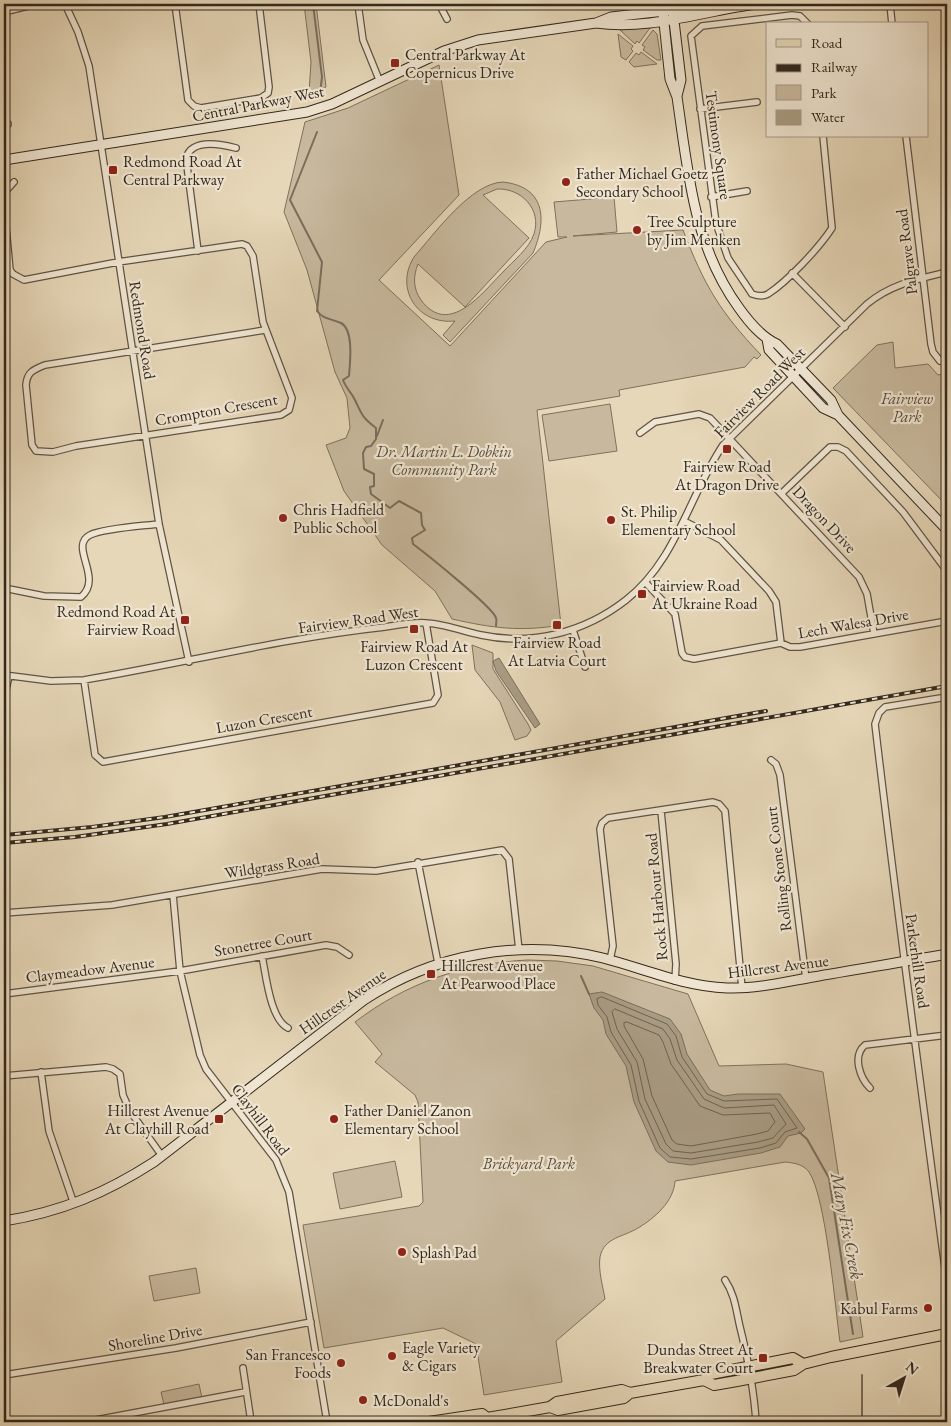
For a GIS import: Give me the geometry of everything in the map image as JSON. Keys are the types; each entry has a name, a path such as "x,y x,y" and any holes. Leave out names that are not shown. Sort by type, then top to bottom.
{"main road":[{"path":"704,1380 714,1385 752,1378 794,1370 802,1364 947,1334"},
{"path":"429,1422 482,1414 484,1420 550,1407 558,1410 624,1398 630,1393 704,1380 711,1374 793,1358 802,1364"}],"street":[{"path":"4,12 36,4"},
{"name":"Redmond Road","path":"65,4 78,32 89,66 159,524 189,662"},
{"path":"175,4 186,92 188,100 194,106 201,108 261,98 268,93 270,87 260,4"},
{"path":"358,4 363,40 380,82"},
{"path":"439,4 448,19"},
{"name":"Central Parkway West","path":"4,160 307,112 332,104 444,52 478,40 596,23 611,17 663,11 710,14 719,9 758,4"},
{"path":"890,4 892,22"},
{"path":"663,11 670,79 677,97 693,209 701,237 728,293 745,317 767,339 777,344 831,400 838,414 947,530"},
{"path":"673,11 681,80 677,97"},
{"name":"Testimony Square","path":"806,22 800,16 792,15 697,29 692,36 711,197 716,223 728,258 752,294 763,296 768,294 792,273 832,228 823,138"},
{"path":"700,109 757,102"},
{"name":"Palgrave Road","path":"906,138 931,344 933,352 940,361"},
{"path":"198,251 186,158 188,152 194,147 218,143 236,148"},
{"path":"4,193 14,182"},
{"path":"711,197 747,191"},
{"name":"Crompton Crescent","path":"4,206 9,262 13,274 24,280 118,262 242,244 252,251 265,330 292,398 289,410 280,415 145,435"},
{"name":"Fairview Road West","path":"6,675 51,680 84,680 189,662 334,633 426,623 502,639 543,637 573,630 612,610 646,583 665,557 706,472 730,438 844,327 881,292 947,272"},
{"path":"792,273 844,327"},
{"path":"145,435 76,446 53,452 36,451 32,445 26,385 29,373 44,365 265,330"},
{"path":"767,339 769,350 823,408 838,414"},
{"name":"Dragon Drive","path":"640,433 655,422 703,414 730,438 859,577 867,594 874,634"},
{"path":"782,493 830,447 838,446 846,451 903,512 947,571"},
{"name":"Lech Walesa Drive","path":"684,521 721,540 770,591 776,602 782,643 790,648 947,621"},
{"path":"4,588 44,596 82,597 89,590 90,584 83,550 83,544 86,539 99,533 159,524"},
{"path":"646,583 675,614 682,653 685,657 694,659 782,643"},
{"name":"Luzon Crescent","path":"84,680 95,756 103,762 433,703 438,696 426,623"},
{"path":"573,630 585,667"},
{"path":"4,699 6,675"},
{"name":"Parkerhill Road","path":"947,698 885,707 878,713 875,724 903,961 947,1284"},
{"name":"Rolling Stone Court","path":"771,760 776,764 780,775 806,979"},
{"path":"610,960 613,942 600,830 602,823 608,818 709,801 719,804 725,811 742,988"},
{"name":"Rock Harbour Road","path":"661,810 676,964 675,981"},
{"name":"Wildgrass Road","path":"4,913 112,905 322,869 376,871 418,862 498,850 506,852 509,858 519,950"},
{"path":"418,862 438,964"},
{"name":"Clayhill Road","path":"173,895 180,971 200,1055 206,1069 266,1144 284,1176 292,1208 328,1422"},
{"name":"Stonetree Court","path":"180,971 326,945 337,947 349,955"},
{"name":"Hillcrest Avenue","path":"4,1221 39,1216 105,1191 162,1156 369,996 401,979 438,964 478,955 519,950 558,951 610,960 675,981 715,988 742,988 806,979 947,954"},
{"path":"262,956 275,1013 281,1023 288,1028"},
{"name":"Claymeadow Avenue","path":"4,994 180,971"},
{"path":"870,1088 862,1077 858,1062 862,1048 869,1044 947,1035"},
{"path":"4,1076 41,1072 113,1069 120,1074 130,1111 162,1156"},
{"path":"41,1072 49,1131 74,1204"},
{"path":"725,1280 733,1293 750,1367 756,1422"},
{"name":"Shoreline Drive","path":"4,1375 166,1349 311,1322"},
{"path":"243,1368 245,1392 250,1415"},
{"path":"85,1422 245,1392"},
{"path":"631,1422 646,1422"}],"green space":[{"path":"304,4 316,4 326,87 309,93 311,62"},
{"path":"649,27 639,43 637,41 635,44 620,30"},
{"path":"653,30 657,34 661,60 657,60 643,50 645,47 642,45"},
{"path":"618,34 633,46 631,49 633,51 626,60 621,57"},
{"path":"641,52 657,64 634,67 629,62 636,53 639,55"},
{"name":"Dr. Martin L. Dobkin Community Park","path":"439,65 459,195 379,280 450,346 546,242 567,237 558,237 554,202 614,197 617,232 573,236 683,230 698,267 714,297 734,325 761,355 757,359 754,357 745,367 619,390 620,396 537,410 561,625 519,629 480,625 452,619 435,591 382,545 344,491 326,445 346,438 350,428 347,398 335,372 307,270 284,212 305,122 348,108"},
{"path":"503,182 517,185 528,191 535,198 541,217 537,241 533,253 450,342 443,335 455,321 442,321 420,311 408,292 409,269 414,257 454,211 466,200 491,185","holes":["497,189 506,190 521,196 532,209 536,225 532,239 486,290 465,308 454,313 443,314 432,311 421,300 416,291 415,273 418,264 465,307 529,238 483,195"]},
{"name":"Fairview Park","path":"893,342 895,368 928,364 938,375 947,373 947,506 833,388 877,345"},
{"path":"610,404 617,451 549,461 542,415"},
{"path":"472,645 493,653 493,669 528,724 531,730 527,736 515,740 500,702 475,670"},
{"name":"Brickyard Park","path":"528,960 557,961 593,966 688,994 719,1066 786,1064 823,1072 863,1337 840,1342 825,1228 815,1185 809,1172 804,1167 795,1163 785,1162 675,1181 671,1195 657,1214 633,1231 610,1241 602,1250 600,1257 600,1273 605,1299 556,1341 562,1382 484,1395 476,1344 443,1328 324,1348 303,1225 419,1206 423,1202 418,1102 415,1095 375,1062 382,1054 355,1022 395,996 437,978 481,965"},
{"path":"395,1161 402,1197 340,1209 333,1173"},
{"path":"196,1268 200,1293 154,1301 149,1276"},
{"path":"199,1384 202,1398 164,1405 161,1392"}],"water":[{"path":"499,658 540,724 535,728 496,671 493,661"},
{"path":"602,992 670,1019 681,1034 687,1054 710,1090 724,1096 780,1094 805,1129 801,1133 788,1136 780,1147 761,1153 691,1165 668,1162 656,1151 634,1102 626,1066 606,1034 603,1020 594,1008 589,994"}],"waterway":[{"name":"Mary Fix Creek","path":"313,4 322,77 320,93"},
{"name":"Mary Fix Creek","path":"317,132 290,200 322,262 317,311 325,317 341,323 348,332 350,339 349,376 343,380 363,416 376,428 376,439 371,446 366,447 363,453 364,469 374,474 374,486 370,487 371,494 390,508 399,501 421,513 422,525 425,530 412,538 413,544 484,603 496,618 496,626"},
{"path":"377,436 383,420"},
{"name":"Mary Fix Creek","path":"581,976 589,994"},
{"name":"Mary Fix Creek","path":"799,1132 807,1139 829,1178 853,1334"},
{"name":"Mary Fix Creek","path":"862,1375 862,1422"}],"railway":[{"path":"4,843 75,837 167,824 947,686"},
{"path":"4,835 92,827 165,817 766,711"}],"place":[{"name":"Central Parkway At Copernicus Drive","path":"395,63"},
{"name":"Redmond Road At Central Parkway","path":"113,170"},
{"name":"Father Michael Goetz Secondary School","path":"566,182"},
{"name":"Tree Sculpture by Jim Menken","path":"637,230"},
{"name":"Fairview Road At Dragon Drive","path":"727,449"},
{"name":"Chris Hadfield Public School","path":"283,518"},
{"name":"St. Philip Elementary School","path":"611,520"},
{"name":"Fairview Road At Ukraine Road","path":"642,594"},
{"name":"Redmond Road At Fairview Road","path":"185,620"},
{"name":"Fairview Road At Latvia Court","path":"557,625"},
{"name":"Fairview Road At Luzon Crescent","path":"414,629"},
{"name":"Hillcrest Avenue At Pearwood Place","path":"431,974"},
{"name":"Hillcrest Avenue At Clayhill Road","path":"219,1119"},
{"name":"Father Daniel Zanon Elementary School","path":"334,1119"},
{"name":"Splash Pad","path":"402,1252"},
{"name":"Kabul Farms","path":"928,1308"},
{"name":"Eagle Variety & Cigars","path":"392,1356"},
{"name":"Dundas Street At Breakwater Court","path":"763,1358"},
{"name":"San Francesco Foods","path":"341,1363"},
{"name":"McDonald's","path":"363,1400"}]}
